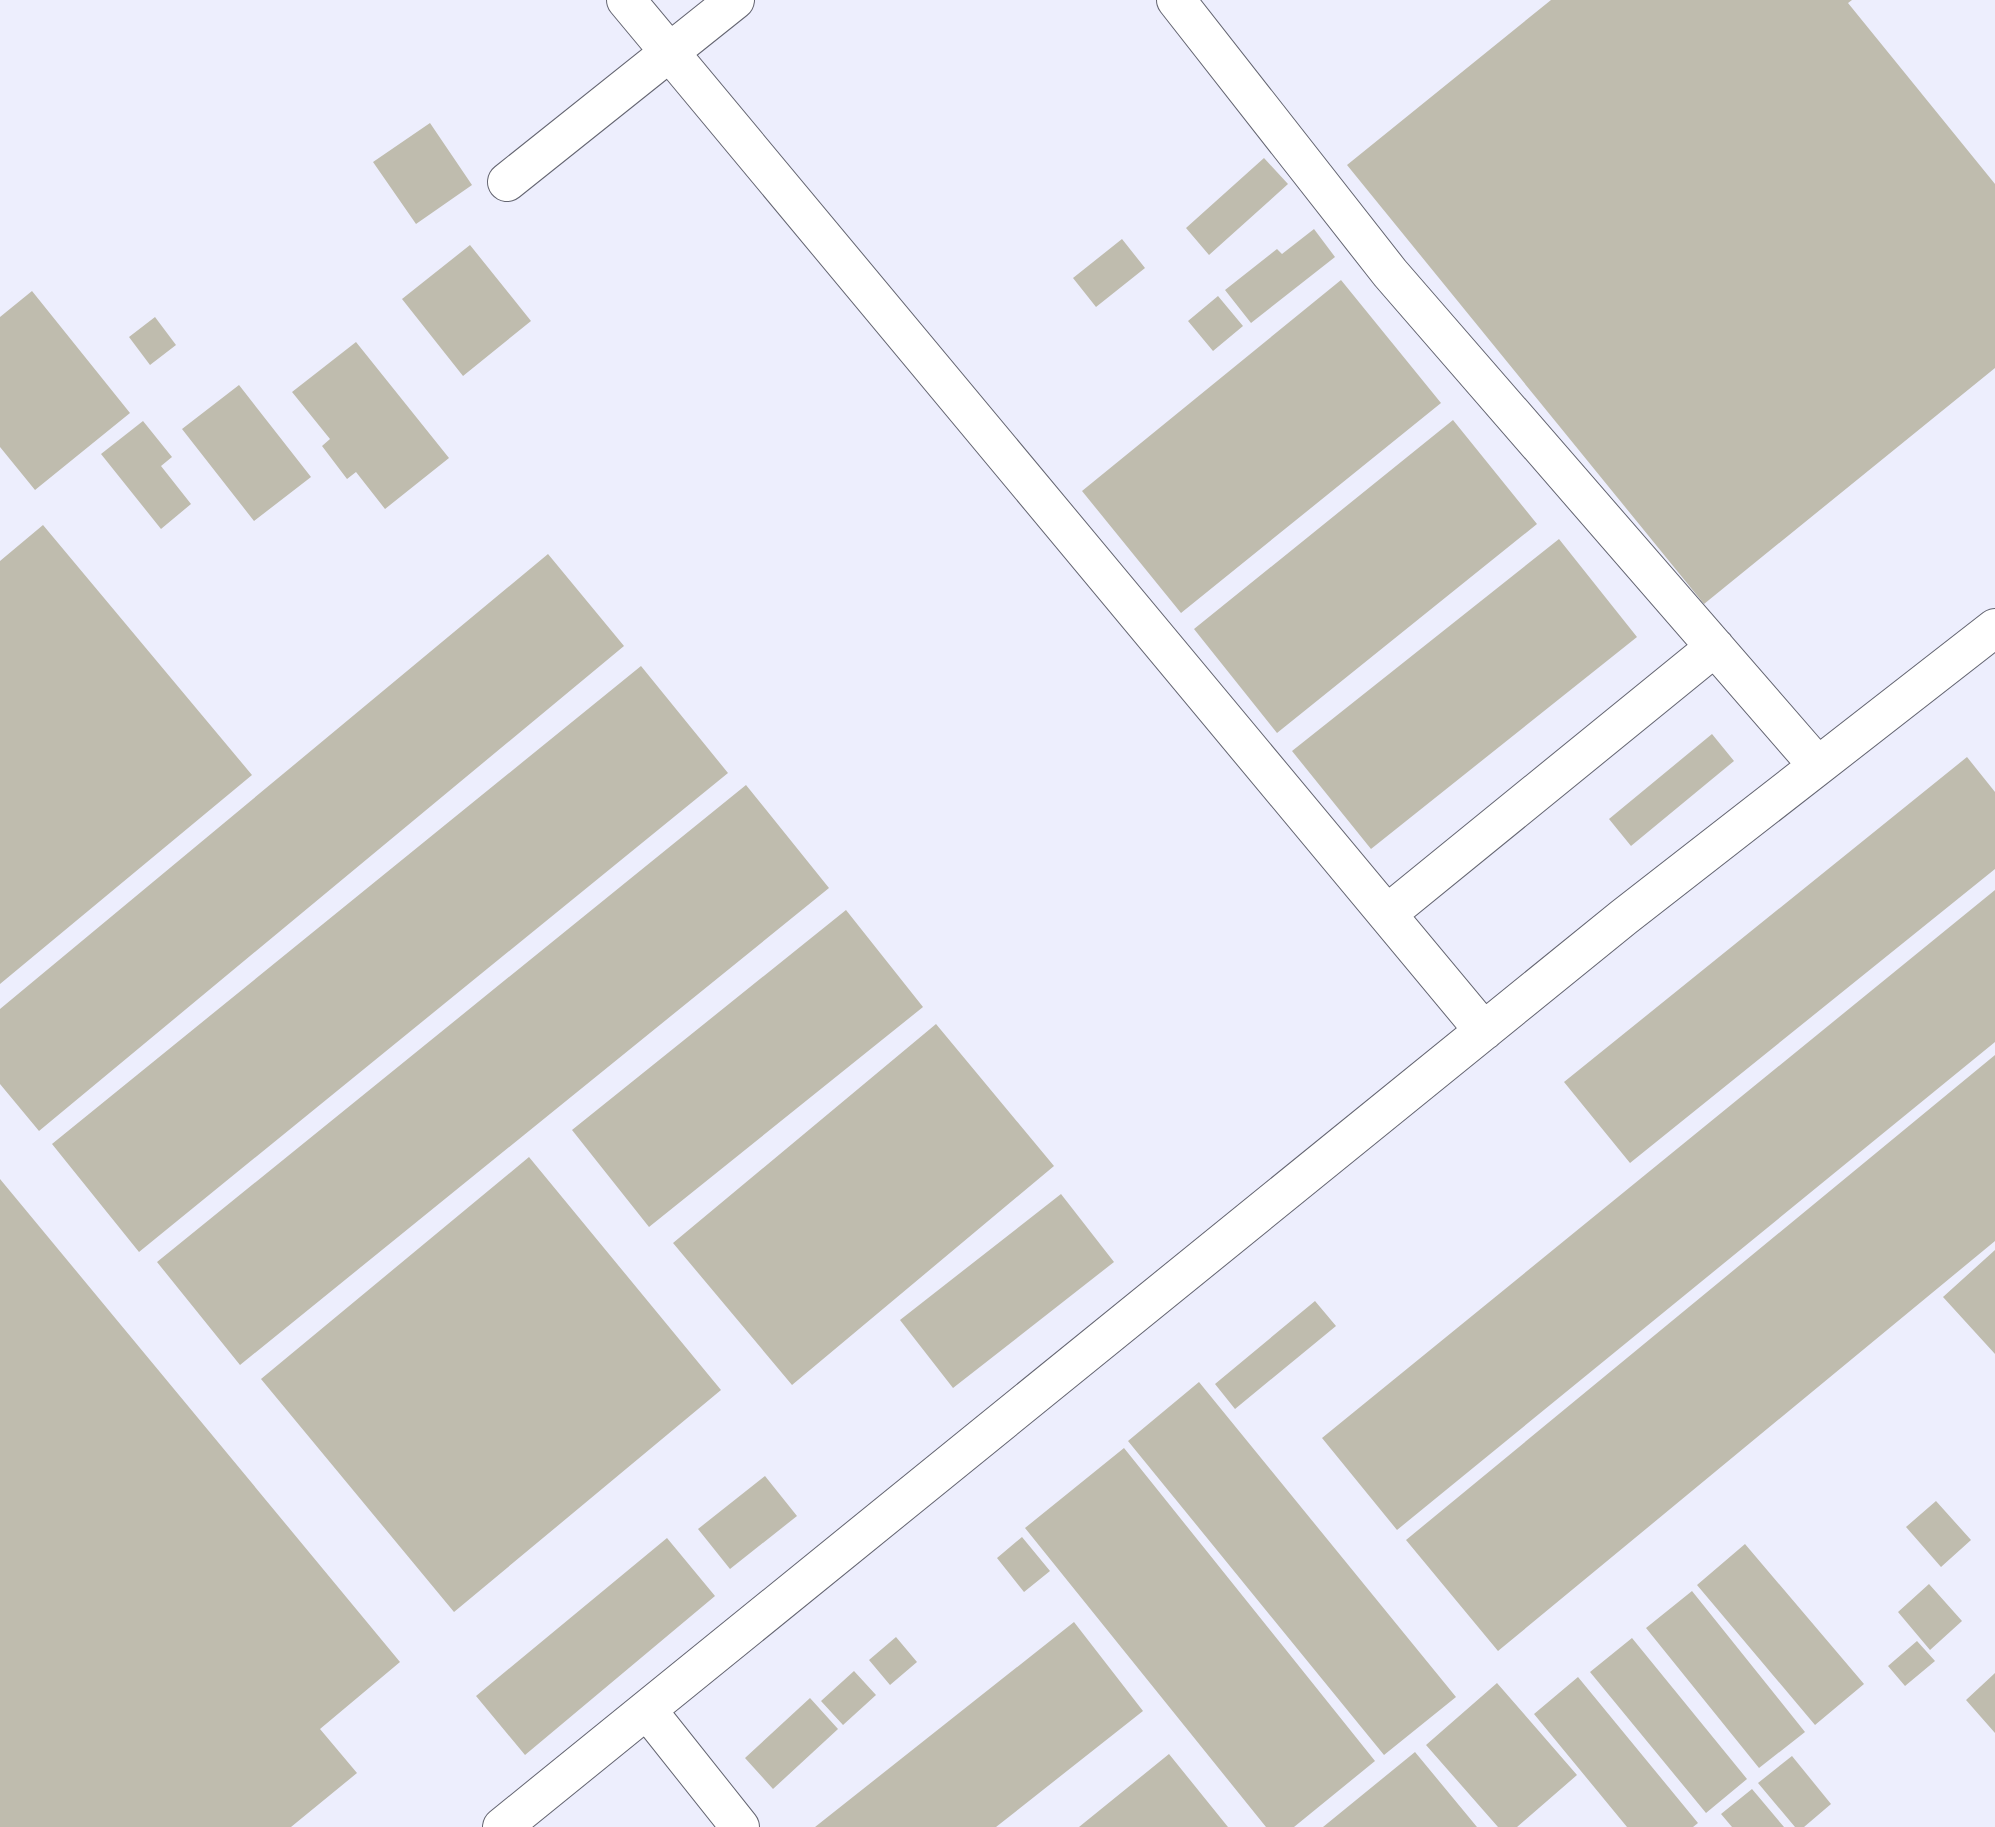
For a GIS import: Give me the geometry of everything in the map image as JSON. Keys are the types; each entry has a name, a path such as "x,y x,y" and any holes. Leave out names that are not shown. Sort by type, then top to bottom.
{"lane":[{"path":"626,0 1484,1031"},
{"path":"507,182 735,0"},
{"path":"1176,0 1390,273 1818,766"},
{"path":"502,1827 1624,917 1995,628"},
{"path":"1387,914 1715,647"},
{"path":"647,1710 740,1827"}],"building":[{"path":"1551,0 1852,0 1848,3 1995,184 1995,368 1704,604 1347,165"},
{"path":"430,123 472,185 416,224 373,162"},
{"path":"1264,158 1288,184 1209,255 1186,228"},
{"path":"1314,229 1335,257 1251,323 1225,290 1277,249 1282,254"},
{"path":"1122,239 1145,268 1096,307 1073,278"},
{"path":"470,245 531,321 463,376 402,299"},
{"path":"1341,280 1441,403 1181,613 1082,491"},
{"path":"32,291 130,413 35,490 0,447 0,317"},
{"path":"1218,296 1243,326 1213,351 1188,321"},
{"path":"155,317 176,345 150,365 129,337"},
{"path":"356,342 449,458 385,509 356,472 347,479 322,446 330,439 292,392"},
{"path":"239,385 311,477 254,521 182,429"},
{"path":"1453,420 1537,524 1277,733 1194,629"},
{"path":"143,421 172,457 161,466 191,504 161,529 101,454"},
{"path":"43,525 252,775 0,984 0,561"},
{"path":"1559,539 1637,637 1371,849 1292,751"},
{"path":"548,554 624,646 39,1131 0,1084 0,1009"},
{"path":"641,666 728,773 139,1252 52,1144"},
{"path":"1712,734 1734,761 1631,846 1609,819"},
{"path":"1967,757 1995,792 1995,869 1630,1163 1564,1082"},
{"path":"746,785 829,888 240,1365 157,1262"},
{"path":"1995,890 1995,1042 1397,1530 1322,1438"},
{"path":"846,910 923,1007 649,1227 572,1130"},
{"path":"936,1024 1054,1166 792,1385 673,1243"},
{"path":"1995,1055 1995,1241 1498,1651 1406,1540"},
{"path":"529,1157 721,1390 454,1612 261,1379"},
{"path":"0,1179 400,1662 320,1729 357,1773 291,1827 0,1827"},
{"path":"1061,1194 1114,1262 953,1388 900,1320"},
{"path":"1995,1250 1995,1354 1943,1297"},
{"path":"1315,1301 1336,1326 1235,1409 1215,1384"},
{"path":"1199,1382 1456,1697 1384,1755 1128,1441"},
{"path":"1124,1448 1375,1761 1294,1827 1266,1827 1025,1528"},
{"path":"765,1476 797,1516 730,1569 698,1529"},
{"path":"1936,1501 1971,1540 1941,1567 1906,1527"},
{"path":"1022,1537 1050,1571 1024,1592 997,1558"},
{"path":"667,1538 715,1596 525,1755 476,1696"},
{"path":"1745,1544 1864,1684 1815,1725 1697,1585"},
{"path":"1929,1584 1962,1621 1930,1650 1898,1612"},
{"path":"1692,1591 1805,1732 1759,1768 1646,1628"},
{"path":"1074,1622 1143,1711 996,1827 815,1827"},
{"path":"896,1637 917,1662 890,1685 869,1660"},
{"path":"1632,1638 1747,1779 1706,1813 1590,1672"},
{"path":"1917,1641 1935,1661 1905,1686 1888,1666"},
{"path":"854,1671 876,1695 843,1725 821,1701"},
{"path":"1995,1673 1995,1733 1966,1700"},
{"path":"1578,1677 1698,1823 1693,1827 1627,1827 1534,1714"},
{"path":"1497,1683 1577,1775 1517,1827 1498,1827 1426,1745"},
{"path":"810,1698 838,1729 773,1789 745,1758"},
{"path":"1415,1752 1477,1827 1323,1827"},
{"path":"1169,1754 1228,1827 1079,1827"},
{"path":"1792,1756 1831,1804 1804,1827 1795,1827 1758,1783"},
{"path":"1752,1789 1784,1827 1732,1827 1721,1814"}]}
